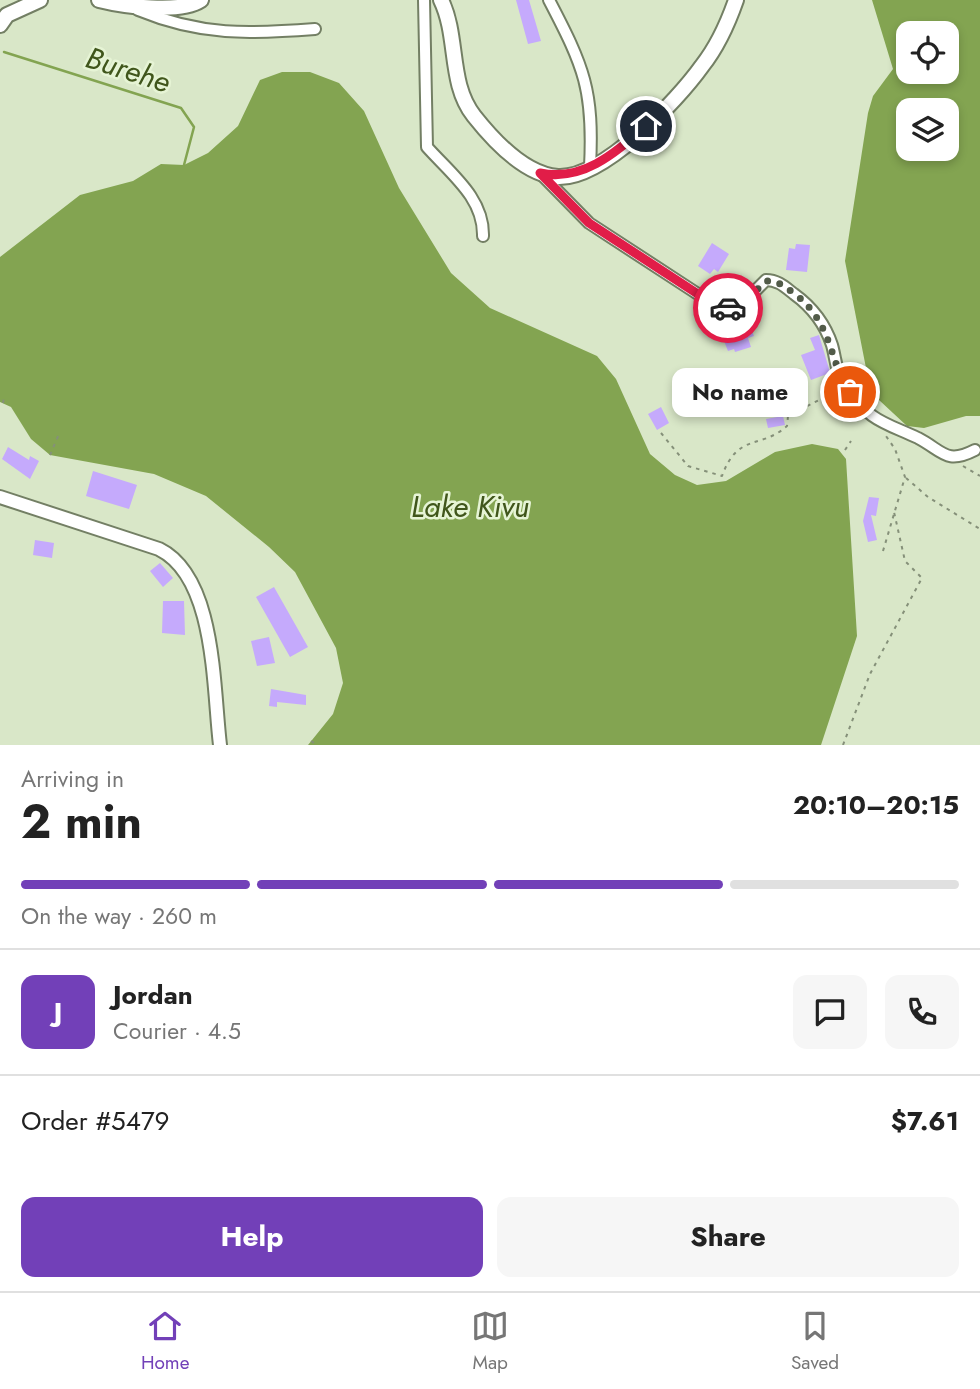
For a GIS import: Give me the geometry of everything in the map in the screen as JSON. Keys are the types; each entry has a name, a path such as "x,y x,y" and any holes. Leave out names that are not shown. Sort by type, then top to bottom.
{"main road":[{"path":"0,25 7,15 40,0"},
{"path":"99,0 126,5 177,8 193,6 201,0"},
{"path":"441,0 450,18 462,99 491,135 520,161 540,173 570,176 613,154 662,112 703,66 729,20 736,0"}],"street":[{"path":"424,0 427,147 471,197 483,216 483,236"},
{"path":"549,0 586,78 591,106 590,167"},
{"path":"126,5 174,25 219,32 315,29"},
{"path":"540,173 589,223 707,300 725,308 738,308 766,281 774,280 786,287 806,303 822,323 843,384 875,420 919,439 948,457 959,458 975,450"},
{"path":"0,497 159,549 170,555 183,568 199,596 205,620 220,745"}],"path":[{"path":"661,433 688,466 722,476 729,456 752,440 776,436 787,426 788,416 821,399 850,392"},
{"path":"3,403 4,397"},
{"path":"875,420 895,449 905,477 928,497 980,529"},
{"path":"50,455 59,434"},
{"path":"845,450 850,441"},
{"path":"948,457 980,476"},
{"path":"883,551 905,477"},
{"path":"843,745 870,674 922,579 905,561 894,512"},
{"path":"311,741 317,745"}],"water":[{"path":"872,0 980,0 980,416 966,416 924,428 907,426 879,400 866,368 845,261 873,96 893,69"},
{"name":"Lake Kivu","path":"282,72 310,72 339,83 364,111 399,188 451,273 490,308 597,356 616,379 650,454 675,475 697,485 726,481 775,452 812,444 838,449 846,459 857,636 821,745 308,745 333,714 343,683 336,648 295,572 269,547 206,496 154,474 50,455 31,439 11,407 0,402 0,257 80,195 133,181 161,164 184,165 208,153 238,126 260,80"}],"building":[{"path":"516,0 529,0 541,41 528,44"},
{"path":"712,243 729,254 718,272 714,269 710,274 698,266"},
{"path":"796,244 810,245 807,272 786,270 789,248 795,249"},
{"path":"750,326 754,336 748,338 751,347 735,352 734,349 728,351 722,336"},
{"path":"819,335 832,379 841,394 834,396 827,374 811,380 801,355 815,350 810,338"},
{"path":"661,407 669,423 657,430 648,414"},
{"path":"783,416 785,425 768,428 766,419"},
{"path":"8,447 29,460 30,456 39,461 30,479 2,459"},
{"path":"93,471 137,485 129,509 86,496"},
{"path":"869,497 879,498 876,516 871,515 877,540 868,542 863,521"},
{"path":"35,540 54,543 52,558 33,555"},
{"path":"160,563 173,578 163,587 150,571"},
{"path":"274,587 308,647 290,657 256,597"},
{"path":"163,601 184,601 185,635 162,633"},
{"path":"269,637 275,663 257,666 251,641"},
{"path":"271,689 306,695 306,705 277,702 277,707 269,706"}],"waterway":[{"name":"Burehe","path":"4,52 181,108 194,127 184,165"}],"way so far":[{"path":"728,308 738,308 766,281 774,280 786,287 806,303 822,323 843,384 850,392"}],"place":[{"name":"No name","path":"850,392"}],"route":[{"path":"646,126 613,154 570,176 557,177 540,173 589,223 707,300 728,308"}]}
